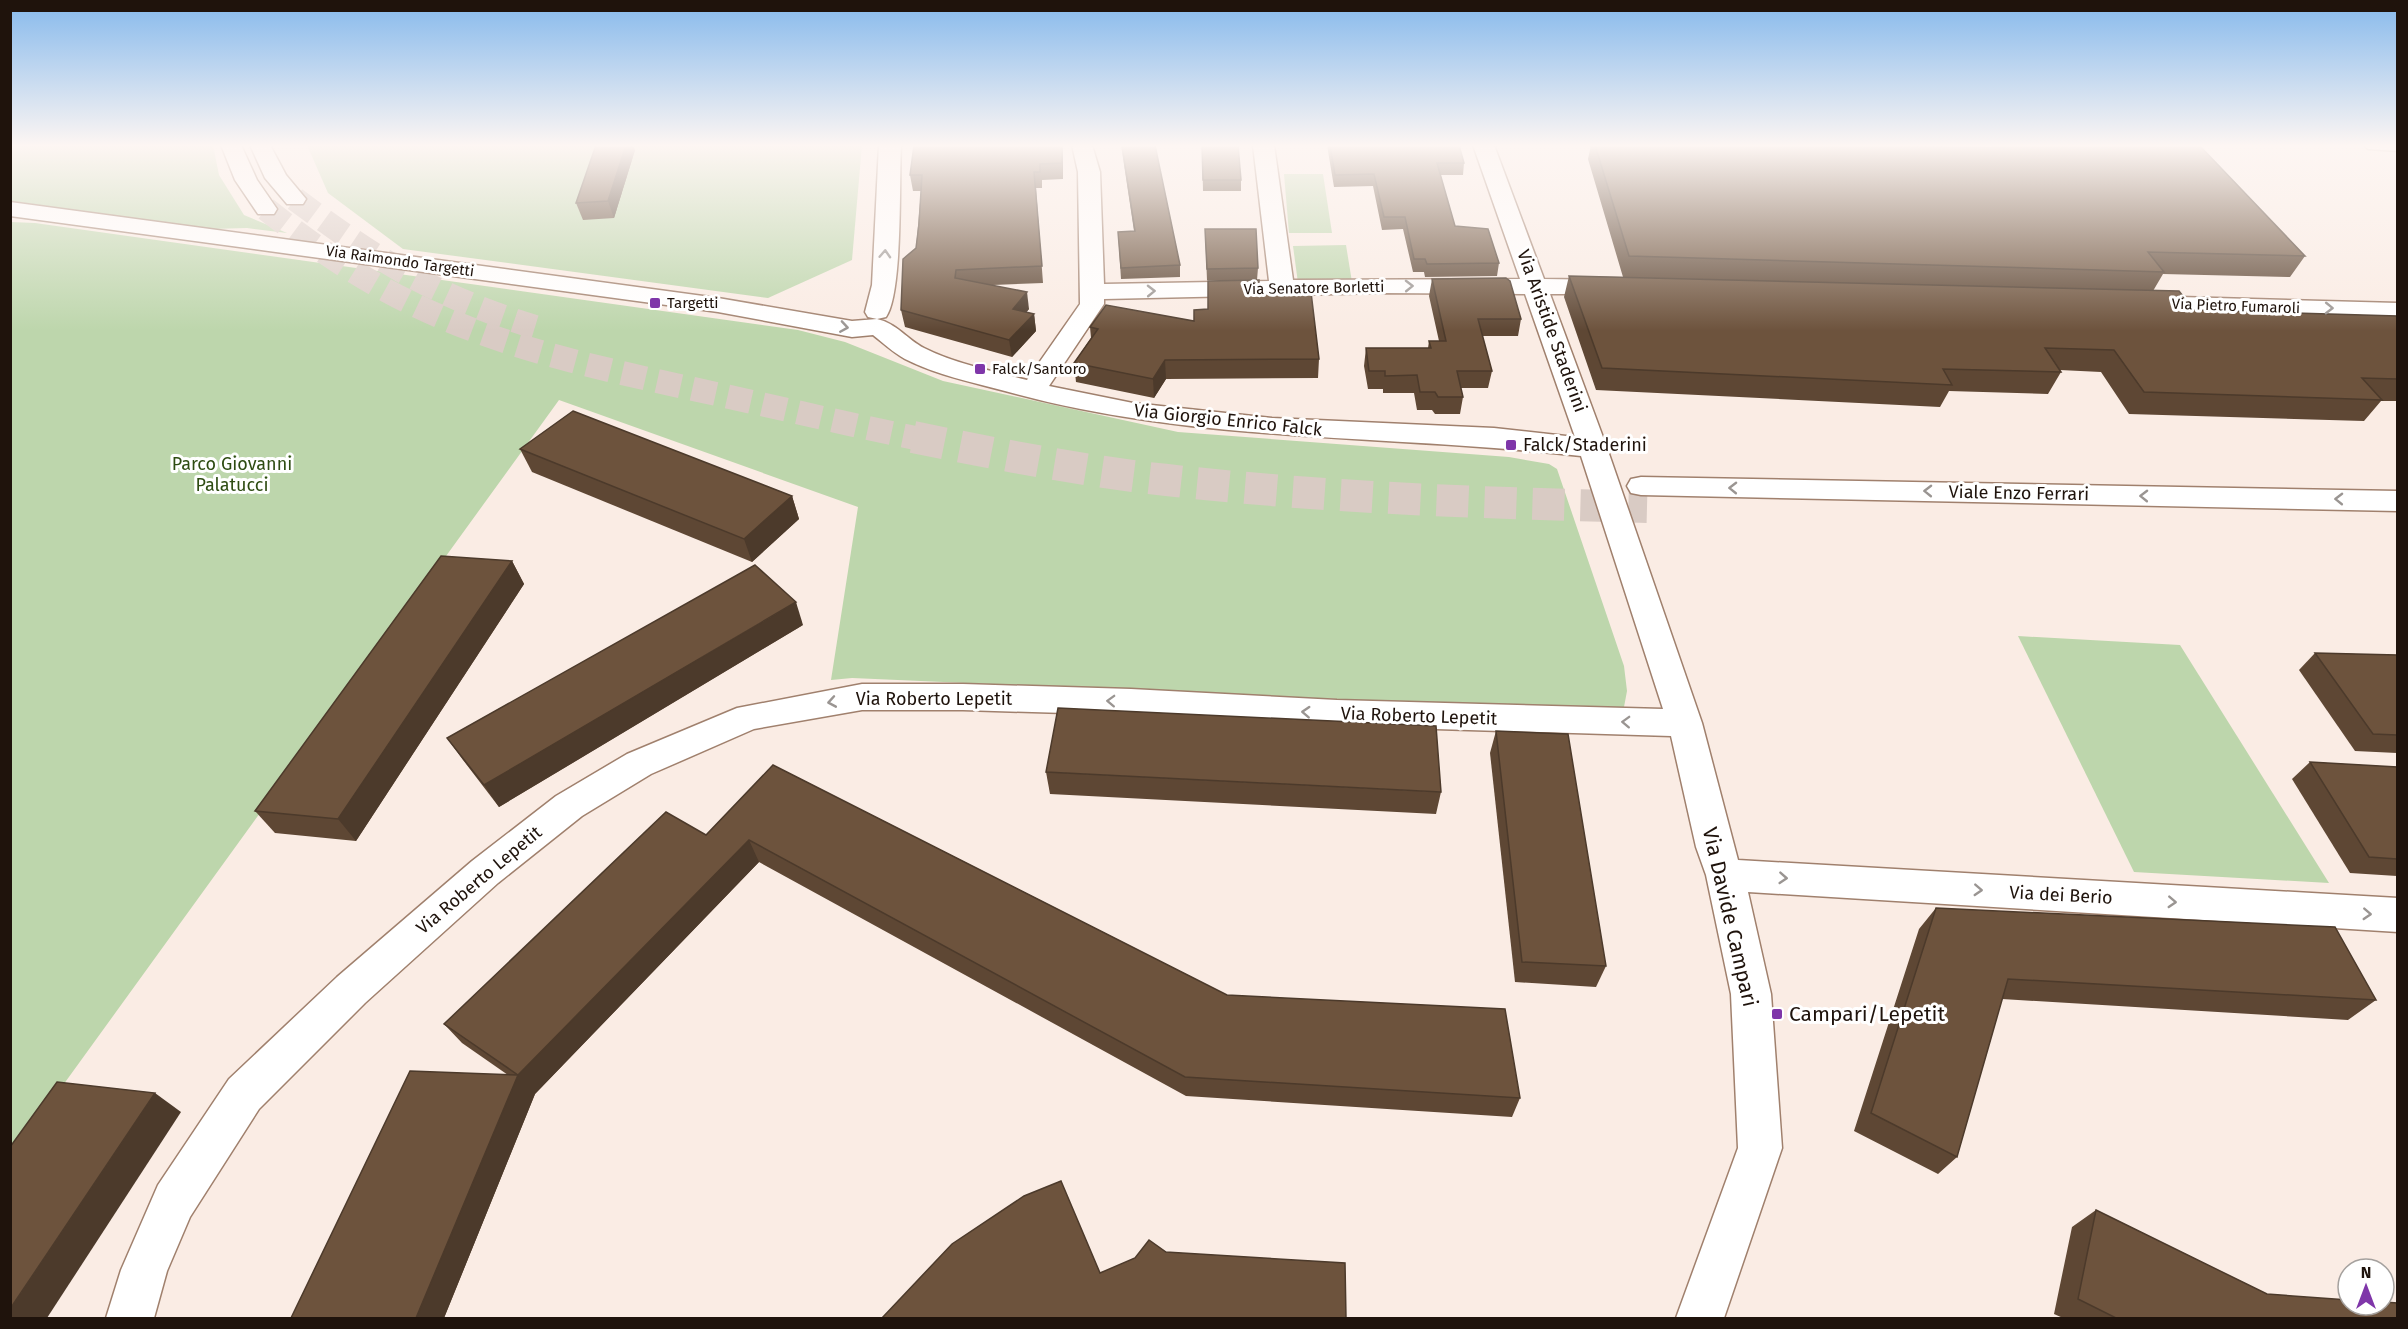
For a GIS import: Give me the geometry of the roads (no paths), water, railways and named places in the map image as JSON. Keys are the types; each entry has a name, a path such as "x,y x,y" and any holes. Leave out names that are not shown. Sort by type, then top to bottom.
{"street":[{"path":"878,320 884,285 887,207"},
{"path":"1033,391 1092,304 1090,207"},
{"path":"1271,207 1282,288"},
{"name":"Via Aristide Staderini","path":"1507,207 1593,447 1685,723"},
{"name":"Via Raimondo Targetti","path":"10,209 718,305 810,312 852,329 878,320"},
{"path":"1535,285 1631,288"},
{"name":"Via Senatore Borletti","path":"1092,292 1535,285"},
{"name":"Via Pietro Fumaroli","path":"2123,302 2397,310"},
{"name":"Via Giorgio Enrico Falck","path":"878,320 906,348 931,362 1033,391 1133,411 1209,422 1502,438 1593,447"},
{"name":"Viale Enzo Ferrari","path":"2397,501 1644,497 2397,521"},
{"name":"Via Roberto Lepetit","path":"130,1318 144,1270 174,1201 244,1094 351,990 485,872 569,806 639,764 749,717 862,697 963,697 1131,702 1337,713 1685,723"},
{"name":"Via Davide Campari","path":"1685,723 1715,847 1725,875 1751,994 1760,1148 1700,1318"},
{"name":"Via dei Berio","path":"1725,875 2397,915"}],"tunnel":[{"path":"306,207 353,241 409,275 468,303 535,327"},
{"path":"266,209 302,237 359,275 419,307 486,335 591,366 920,439"},
{"path":"913,437 1071,467 1227,486 1407,499 1647,507"}],"place":[{"name":"Targetti","path":"655,303"},
{"name":"Falck/Santoro","path":"980,369"},
{"name":"Falck/Staderini","path":"1511,445"},
{"name":"Campari/Lepetit","path":"1777,1014"}],"park label":[{"name":"Parco Giovanni Palatucci","path":"232,474"}]}
